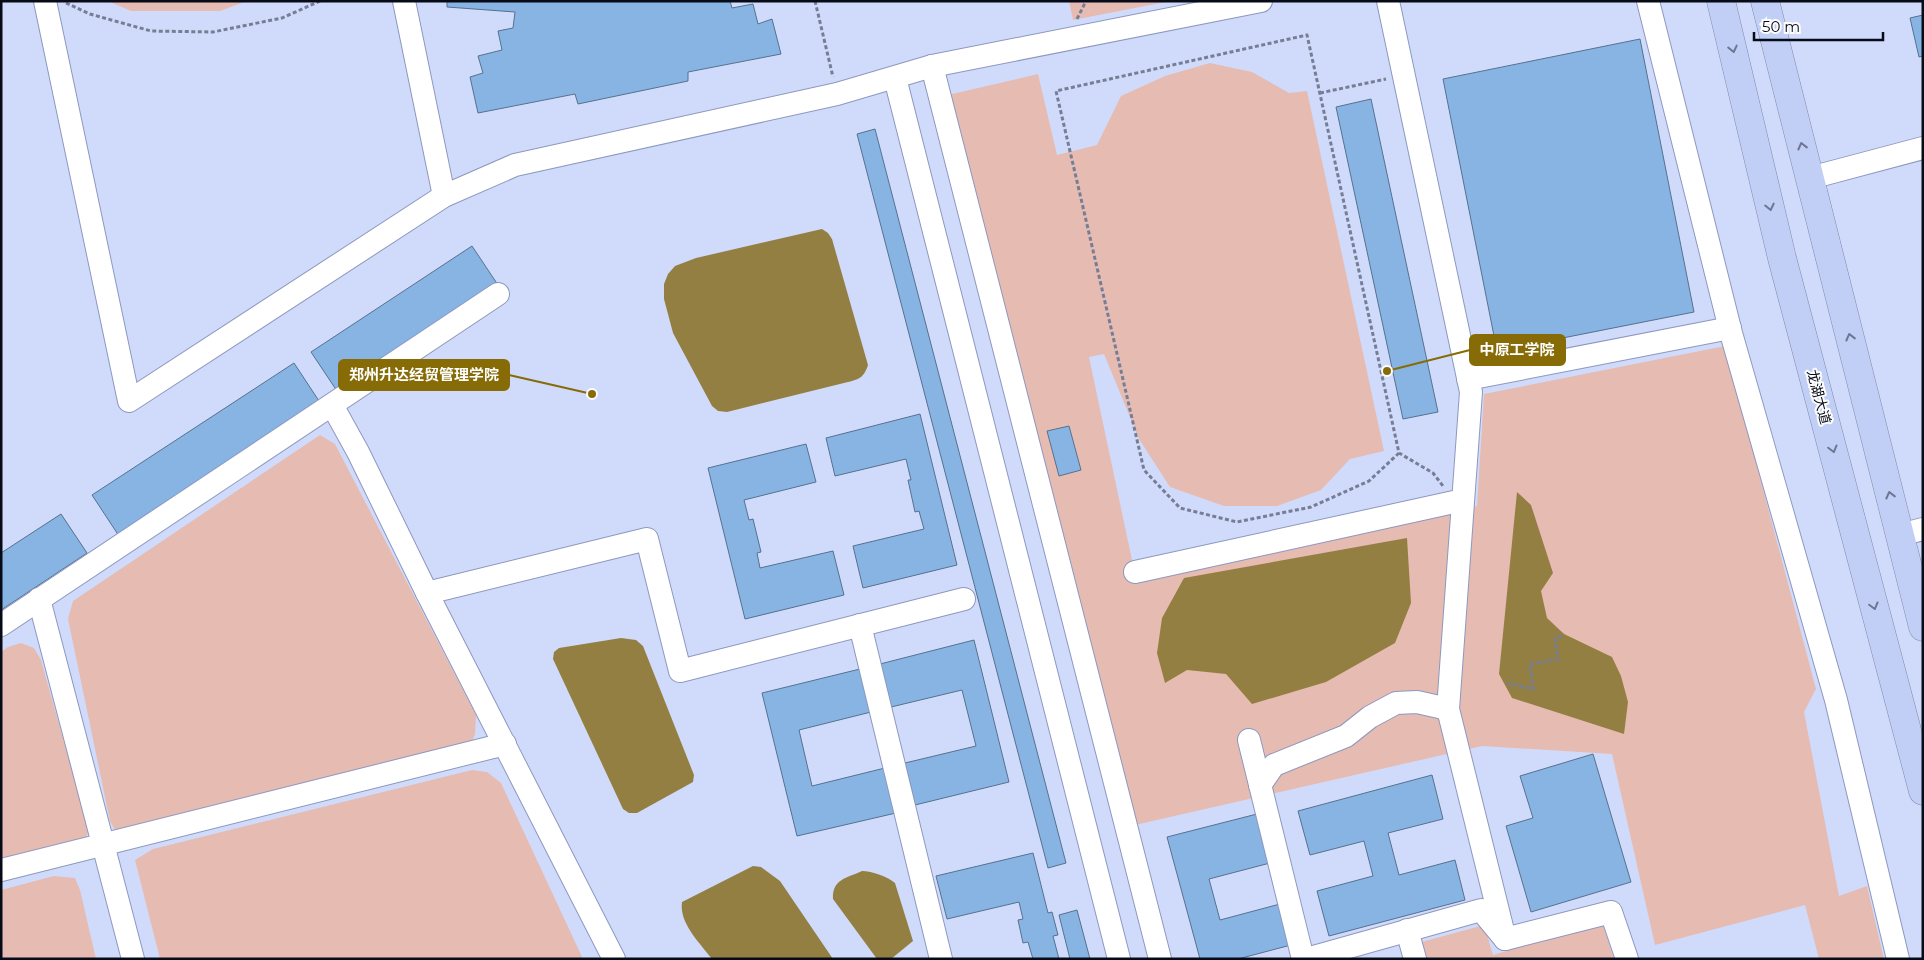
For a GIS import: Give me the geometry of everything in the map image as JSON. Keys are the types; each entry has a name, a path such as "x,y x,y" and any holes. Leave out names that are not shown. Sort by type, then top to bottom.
{"highway":[{"name":"龙湖大道","path":"1722,1 1782,258 1923,791"},
{"path":"1765,1 1810,178 1911,532 1923,627"}],"street":[{"path":"45,1 129,401 444,196 515,165 837,94 932,66 1261,1"},
{"path":"404,1 444,196"},
{"path":"1388,1 1471,392 1460,501 1448,709 1505,939"},
{"path":"1648,1 1730,328 1836,700 1898,959"},
{"path":"932,66 1160,959"},
{"path":"896,78 1119,959"},
{"path":"1810,178 1923,148"},
{"path":"1,624 498,294"},
{"path":"1468,380 1730,328"},
{"path":"332,405 358,452 427,593 614,959"},
{"path":"1135,572 1460,501"},
{"path":"427,593 647,539 680,671 964,599"},
{"path":"39,599 133,959"},
{"path":"860,625 941,959"},
{"path":"1260,785 1274,765 1346,736 1370,717 1396,703 1418,702 1448,709"},
{"path":"1249,740 1304,959 1481,910 1505,939"},
{"path":"1,870 504,744"},
{"path":"1505,939 1611,912 1627,959"},
{"path":"1408,930 1415,959"}],"path":[{"path":"63,1 90,14 151,31 213,32 282,18 320,1"},
{"path":"815,1 837,94"},
{"path":"1399,453 1369,481 1311,507 1237,522 1180,508 1144,470 1056,91 1307,35 1399,453 1433,473 1460,501"},
{"path":"1320,92 1334,91 1404,76"},
{"path":"1507,683 1533,689 1530,664 1558,659 1555,639 1564,634"}],"shaded area":[{"path":"108,1 247,1 220,11 131,11"},
{"path":"1069,1 1171,1 1073,20"},
{"path":"1210,63 1252,72 1289,93 1307,91 1384,451 1350,459 1321,490 1277,506 1224,506 1170,487 1139,439 1104,354 1089,357 1136,579 1477,506 1484,394 1725,346 1816,689 1804,712 1839,896 1867,886 1884,959 1819,959 1805,905 1655,945 1612,754 1482,746 1135,825 948,95 1038,74 1057,155 1097,145 1121,96 1165,76"},
{"path":"822,229 832,239 868,365 865,372 859,378 848,382 727,412 718,411 712,406 673,333 664,299 664,284 668,274 675,266 696,258"},
{"path":"320,435 335,444 476,715 475,734 471,744 115,830 110,821 68,619 73,601"},
{"path":"1517,492 1531,505 1553,573 1541,591 1547,618 1564,634 1612,657 1621,676 1628,702 1624,734 1512,698 1499,674"},
{"path":"1407,538 1411,603 1395,643 1326,682 1252,704 1226,674 1187,670 1165,683 1157,653 1162,618 1184,578"},
{"path":"621,638 636,640 643,646 694,775 693,782 637,813 629,813 623,809 553,659 554,652 559,648"},
{"path":"21,643 34,648 41,660 89,831 85,839 1,860 1,652 8,647"},
{"path":"472,770 487,772 501,783 583,959 160,959 135,860 153,849"},
{"path":"753,866 761,867 780,881 833,959 712,959 687,925 682,910 682,902"},
{"path":"862,871 880,875 895,883 913,941 891,959 877,959 833,899 833,892 838,883"},
{"path":"54,876 75,878 80,890 96,959 1,959 1,890"},
{"path":"1602,922 1614,959 1422,959 1418,943 1484,925 1493,955"}],"building":[{"path":"447,1 730,1 732,8 753,4 758,24 772,19 781,54 688,72 688,81 578,104 575,94 478,113 470,77 483,73 478,56 502,50 498,31 513,28 515,12 447,7"},
{"path":"1923,15 1923,56 1919,57 1910,18"},
{"path":"1640,39 1694,312 1497,351 1443,79"},
{"path":"1371,99 1438,412 1403,419 1336,107"},
{"path":"875,129 1066,863 1048,868 857,134"},
{"path":"472,246 498,285 337,391 311,352"},
{"path":"294,363 321,404 119,536 92,495"},
{"path":"920,414 957,565 863,588 853,546 924,529 919,511 915,512 908,480 911,480 906,459 835,476 826,438"},
{"path":"1069,426 1081,470 1059,476 1047,431"},
{"path":"806,444 816,482 744,500 749,520 753,519 761,552 757,553 760,568 833,551 844,595 745,619 708,468"},
{"path":"61,514 87,553 1,610 1,553"},
{"path":"974,640 1009,782 915,805 905,763 976,746 962,690 891,707 880,664"},
{"path":"860,669 871,712 799,730 812,786 885,768 896,813 797,836 762,693"},
{"path":"1593,754 1631,882 1531,912 1506,826 1533,818 1520,776"},
{"path":"1432,775 1443,819 1388,833 1399,875 1455,860 1465,900 1329,936 1317,891 1373,876 1364,841 1310,855 1298,811"},
{"path":"1257,814 1270,863 1209,879 1220,920 1280,904 1291,945 1238,959 1200,959 1167,837"},
{"path":"1033,853 1048,913 1052,912 1058,935 1053,936 1059,959 1033,959 1028,942 1023,943 1018,920 1023,919 1019,902 947,919 936,876"},
{"path":"1077,910 1090,959 1070,959 1059,915"}],"place":[{"name":"中原工学院","path":"1387,371"},
{"name":"郑州升达经贸管理学院","path":"592,394"}]}
